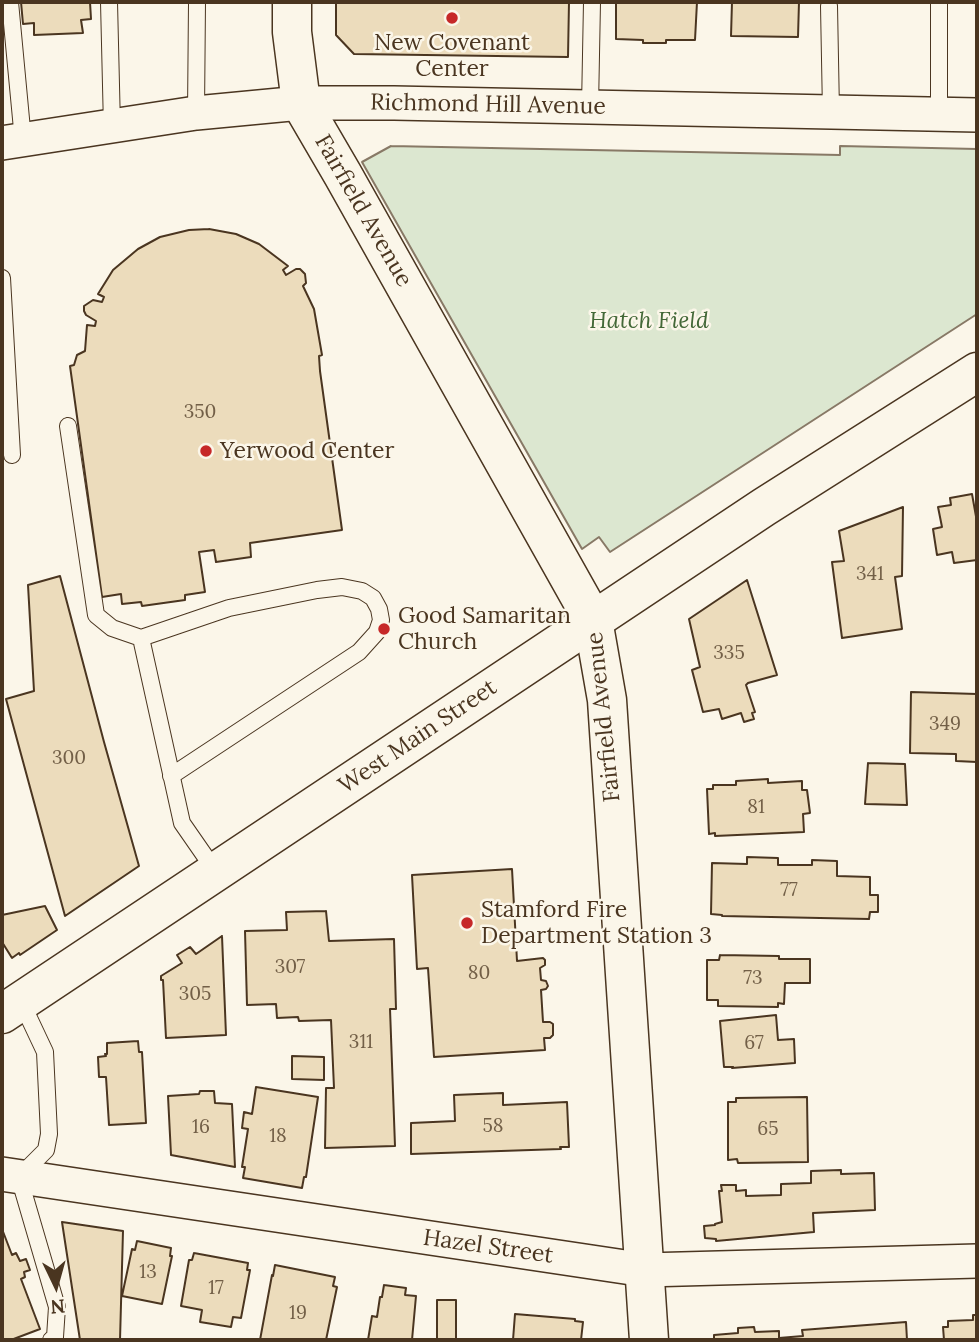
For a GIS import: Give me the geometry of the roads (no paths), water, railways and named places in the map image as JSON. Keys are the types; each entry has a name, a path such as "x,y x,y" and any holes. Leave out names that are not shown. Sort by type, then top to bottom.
{"main road":[{"name":"Fairfield Avenue","path":"292,2 292,32 301,103 593,620 607,700 649,1340"},
{"name":"West Main Street","path":"11,1008 764,507 977,372"}],"street":[{"name":"Richmond Hill Avenue","path":"12,142 196,113 301,103 977,116"},
{"name":"Hazel Street","path":"10,1175 645,1270 977,1261"}],"lane":[{"path":"10,2 12,142"},
{"path":"108,2 112,127"},
{"path":"196,113 197,2"},
{"path":"590,107 592,2"},
{"path":"939,2 939,115"},
{"path":"829,6 831,112"},
{"path":"2,278 4,354 12,455"},
{"path":"68,426 96,615 112,628 141,638 229,608 342,587 362,591 373,598 379,609 381,620 377,632 359,652 171,776"},
{"path":"141,638 182,823 216,872"},
{"path":"11,1008 45,1052 49,1134 47,1150 10,1175 57,1307 55,1337 51,1340"}],"place":[{"name":"New Covenant Center","path":"452,18"},
{"name":"Yerwood Center","path":"206,451"},
{"name":"Good Samaritan Church","path":"384,629"},
{"name":"Stamford Fire Department Station 3","path":"467,923"}],"park label":[{"name":"Hatch Field","path":"649,321"}]}
